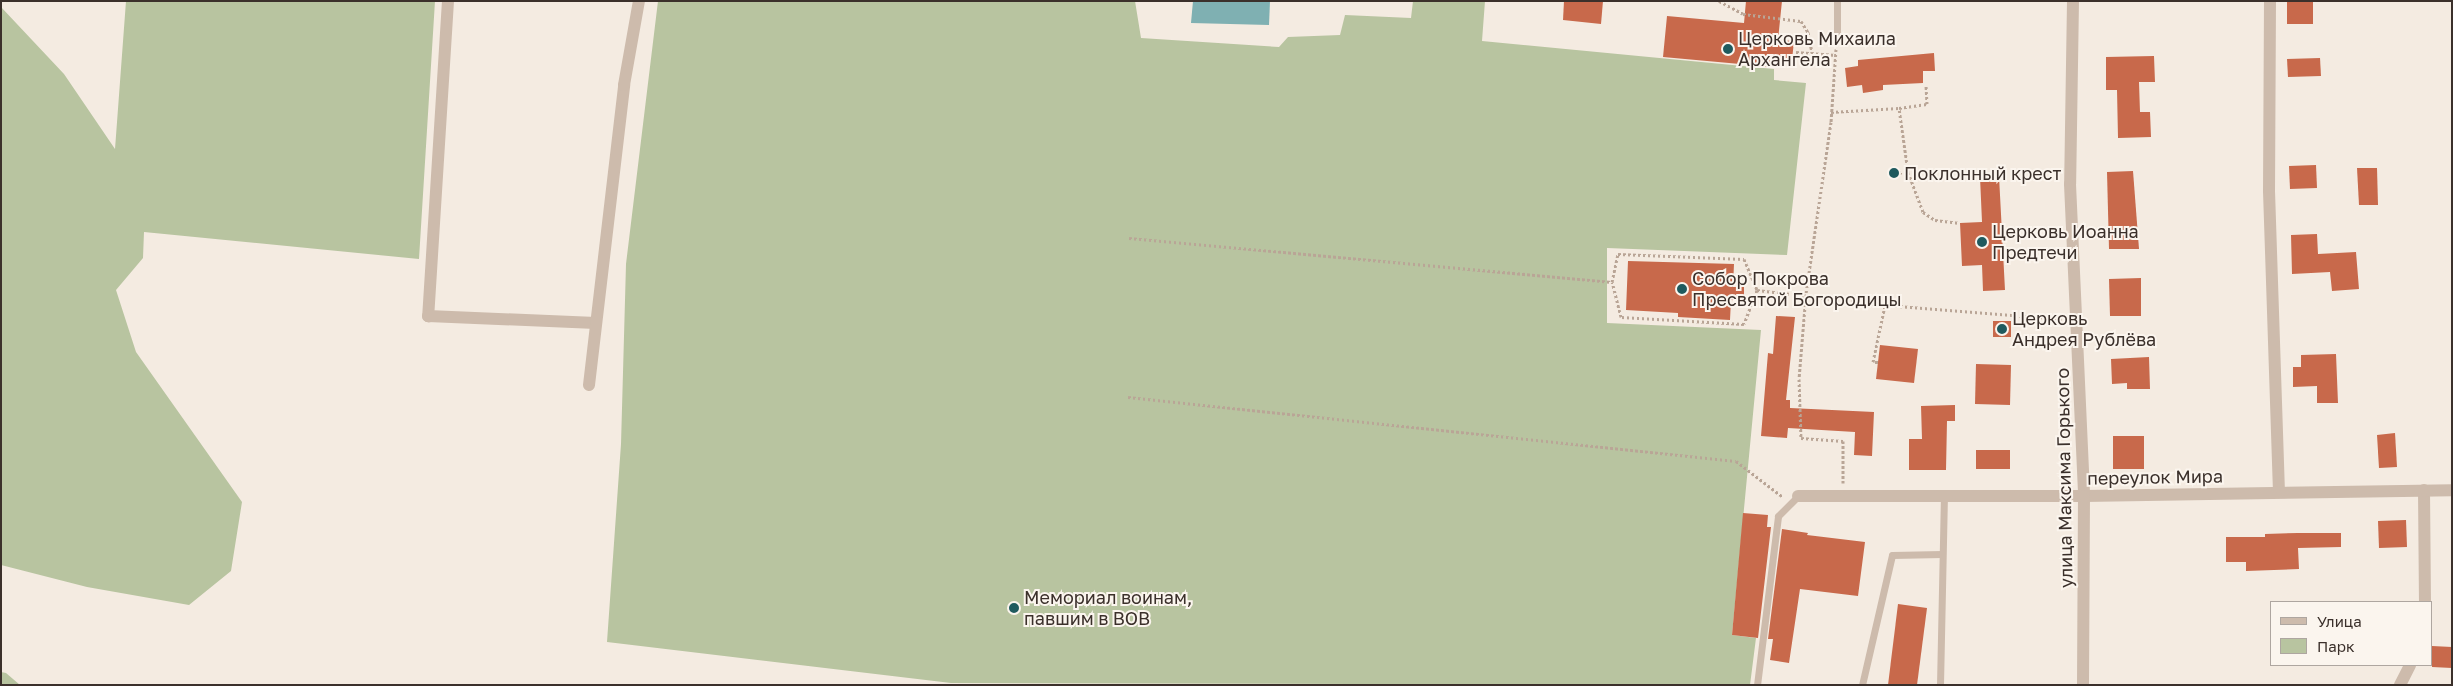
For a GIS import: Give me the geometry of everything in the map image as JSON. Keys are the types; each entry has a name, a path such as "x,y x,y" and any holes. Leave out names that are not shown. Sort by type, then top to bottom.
{"street":[{"path":"448,1 428,316 596,323"},
{"path":"589,385 624,85 639,1"},
{"name":"улица Максима Горького","path":"2073,1 2070,184 2084,496 2083,685"},
{"path":"2270,1 2269,191 2279,492"},
{"path":"2424,490 2425,601"},
{"name":"переулок Мира","path":"1795,500 1844,496 2084,496 2452,490"},
{"path":"2400,685 2410,666"}],"lane":[{"path":"1837,1 1837,40"},
{"path":"1940,685 1944,495"},
{"path":"1757,685 1778,516 1795,500"},
{"path":"1862,685 1892,555 1942,554"}],"path":[{"path":"1719,1 1743,14 1801,20 1808,32 1812,53"},
{"path":"1837,40 1831,112 1806,294 1799,379 1802,438 1843,441 1844,496"},
{"path":"1796,52 1836,55"},
{"path":"1831,112 1899,108 1927,104 1926,86"},
{"path":"1899,108 1908,172 1923,212 1935,220 1960,223"},
{"path":"1894,173 1908,172"},
{"path":"1130,238 1612,282"},
{"path":"1618,254 1744,259 1757,290 1744,324 1621,317 1612,282 1618,254"},
{"path":"1757,290 1806,294 1885,306 2077,320"},
{"path":"1878,362 1873,362 1885,306"},
{"path":"1128,397 1736,461 1795,500"}],"green space":[{"path":"126,1 435,1 419,259 144,232 143,258 116,290 136,352 242,502 231,571 189,605 87,587 1,565 1,7 64,74 115,149"},
{"path":"658,1 1135,1 1141,38 1279,47 1288,37 1340,35 1345,15 1411,18 1413,1 1485,1 1482,41 1774,69 1774,80 1806,83 1787,255 1607,248 1607,323 1761,330 1732,635 1756,638 1750,685 951,683 607,642 621,444 626,264"},
{"path":"1,672 6,673 20,685 1,685"}],"water":[{"path":"1193,1 1270,1 1269,25 1191,23"}],"building":[{"path":"1564,1 1603,1 1601,24 1563,20"},
{"name":"Церковь Михаила Архангела","path":"1746,1 1782,1 1778,40 1794,41 1792,60 1774,58 1773,67 1663,57 1667,16 1744,23"},
{"path":"2287,1 2313,1 2313,24 2287,24"},
{"path":"1934,53 1935,71 1923,71 1923,83 1883,85 1883,90 1863,93 1862,85 1847,87 1845,68 1858,66 1858,60"},
{"path":"2154,56 2155,82 2139,82 2140,112 2150,112 2151,137 2118,138 2117,90 2106,90 2106,57"},
{"path":"2320,58 2321,76 2288,77 2287,59"},
{"path":"2316,165 2317,188 2290,189 2289,166"},
{"path":"2357,168 2377,168 2378,205 2359,205"},
{"path":"2133,171 2139,249 2109,249 2107,172"},
{"name":"Церковь Иоанна Предтечи","path":"1999,176 2005,290 1983,291 1982,265 1962,266 1960,223 1982,222 1980,177"},
{"path":"2317,234 2318,254 2356,252 2359,289 2332,291 2330,272 2292,274 2291,235"},
{"name":"Собор Покрова Пресвятой Богородицы","path":"1628,261 1734,264 1733,287 1744,287 1744,301 1731,300 1730,320 1678,317 1678,313 1626,310"},
{"path":"2141,278 2141,316 2110,316 2109,279"},
{"path":"1776,316 1795,317 1786,400 1790,400 1790,408 1874,412 1872,456 1854,455 1855,432 1788,428 1787,438 1761,436 1768,353 1773,354"},
{"name":"Церковь Андрея Рублёва","path":"1993,321 2011,321 2011,337 1993,337"},
{"path":"1880,345 1918,349 1914,383 1876,379"},
{"path":"2336,354 2338,403 2317,403 2317,386 2293,387 2293,367 2301,367 2301,355"},
{"path":"2149,357 2150,389 2127,389 2127,383 2112,384 2111,359"},
{"path":"1976,364 2011,365 2010,405 1975,404"},
{"path":"1955,405 1955,421 1947,421 1946,470 1909,470 1909,439 1922,439 1921,406"},
{"path":"2395,433 2397,467 2379,468 2377,435"},
{"path":"2113,436 2144,436 2144,469 2113,469"},
{"path":"1976,450 2010,450 2010,469 1976,469"},
{"path":"1743,513 1768,515 1767,527 1771,527 1758,638 1732,635"},
{"path":"2406,520 2407,547 2379,548 2378,521"},
{"path":"1782,529 1808,533 1807,535 1865,542 1858,596 1800,589 1789,663 1770,660 1773,639 1768,639"},
{"path":"2341,533 2341,547 2298,548 2299,569 2246,571 2246,562 2226,562 2226,537 2265,537 2265,534"},
{"path":"1898,604 1927,608 1917,685 1888,685"},
{"path":"2433,646 2452,647 2452,668 2432,667"}],"place":[{"name":"Церковь Михаила Архангела","path":"1728,49"},
{"name":"Поклонный крест","path":"1894,173"},
{"name":"Церковь Иоанна Предтечи","path":"1982,242"},
{"name":"Собор Покрова Пресвятой Богородицы","path":"1682,289"},
{"name":"Церковь Андрея Рублёва","path":"2002,329"},
{"name":"Мемориал воинам, павшим в ВОВ","path":"1014,608"}]}
